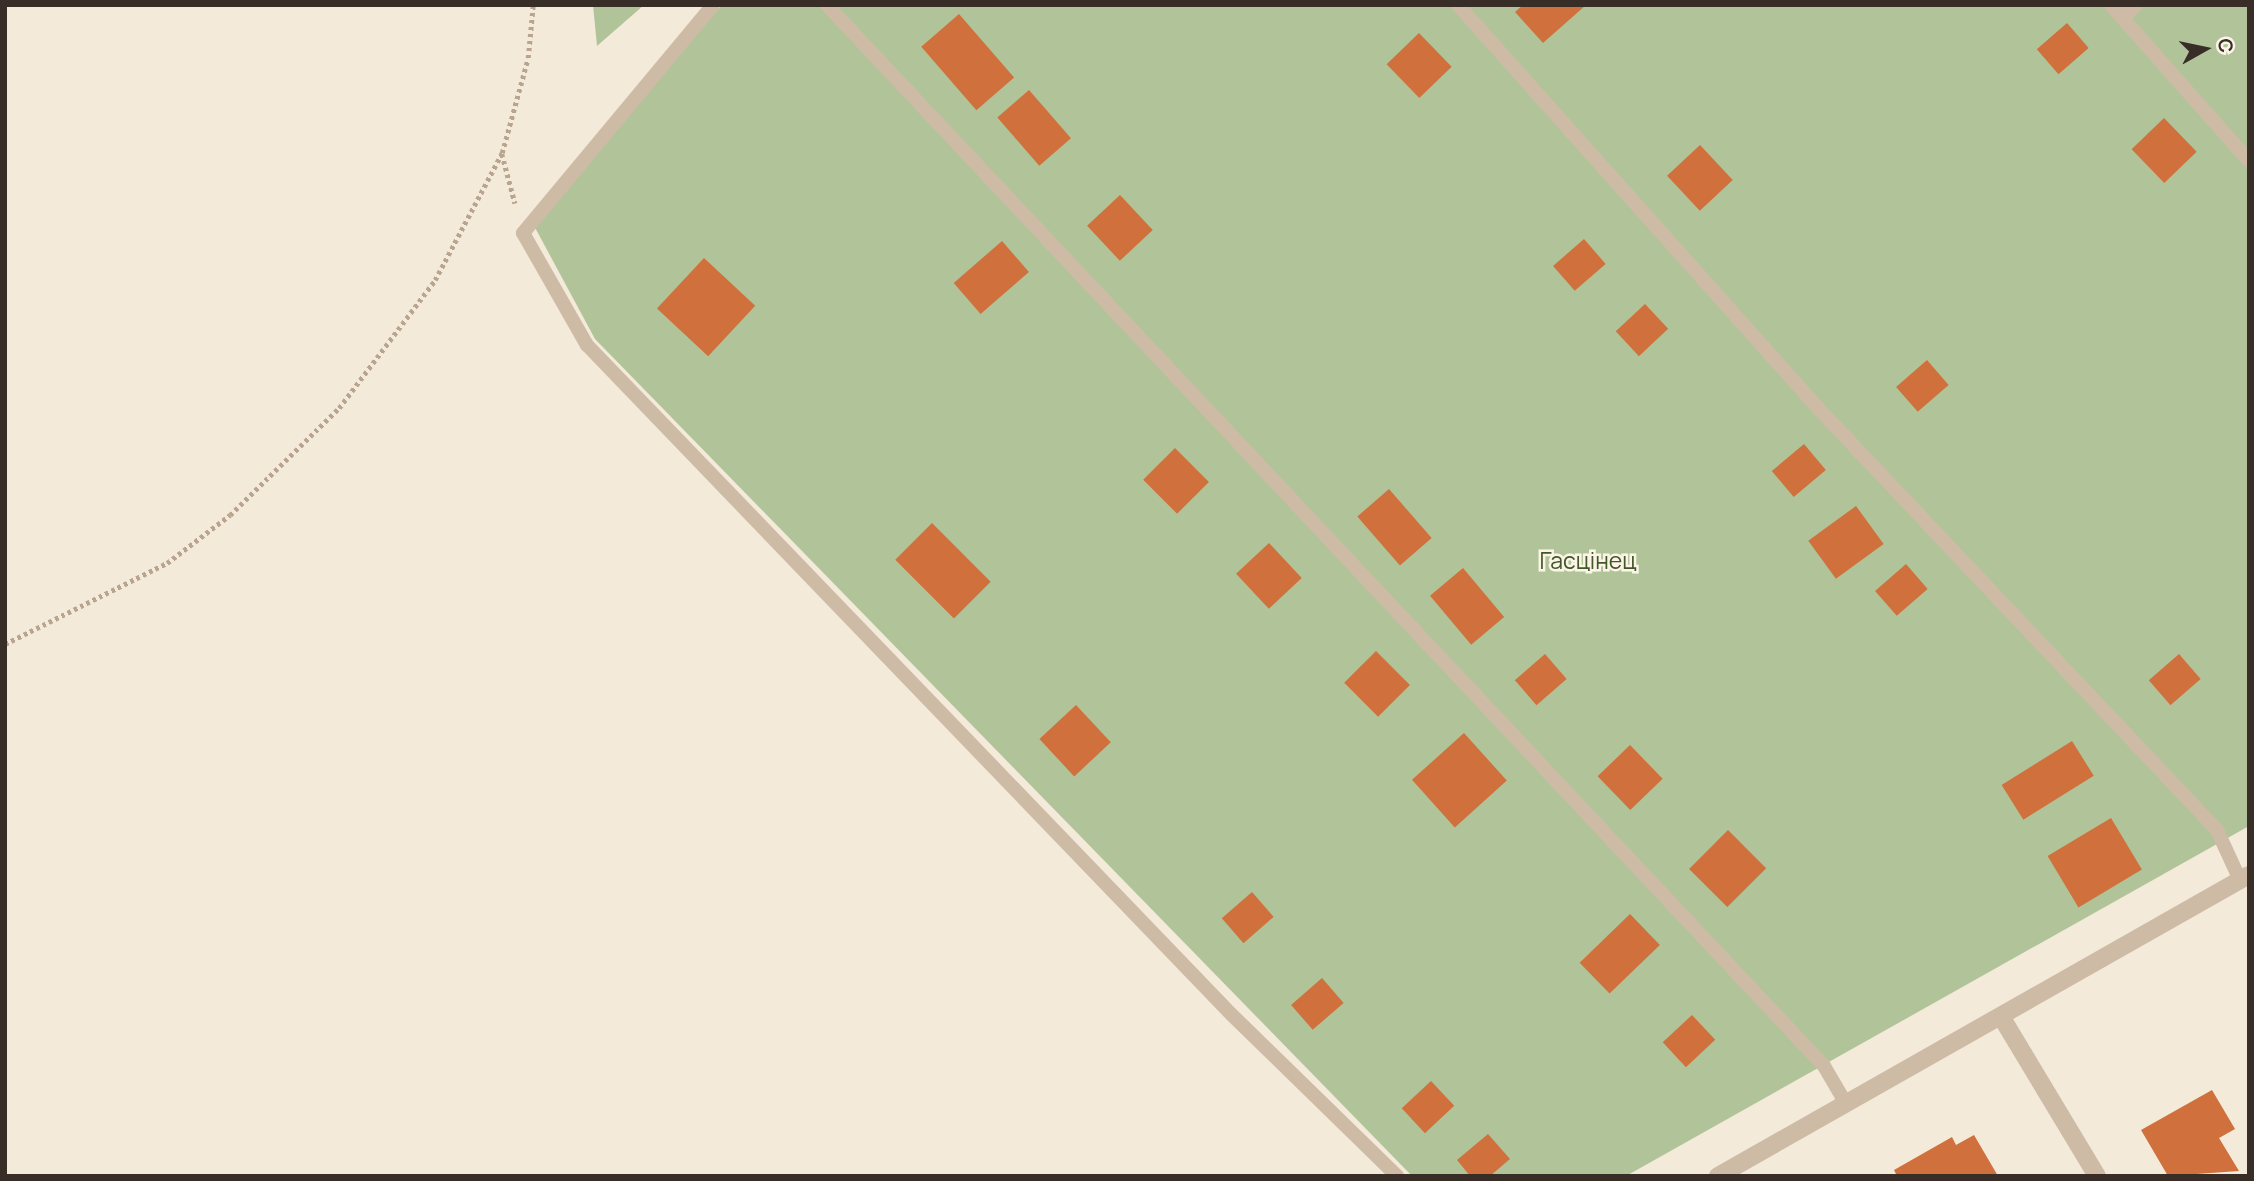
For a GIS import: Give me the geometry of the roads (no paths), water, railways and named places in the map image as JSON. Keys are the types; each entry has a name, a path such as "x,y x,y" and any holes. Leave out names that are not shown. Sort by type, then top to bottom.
{"street":[{"path":"1718,1176 1846,1102 2003,1018 2244,877"},
{"path":"2003,1018 2097,1176"}],"lane":[{"path":"713,5 523,233 587,345 1232,1015 1397,1176"},
{"path":"827,5 1824,1066 1846,1102"},
{"path":"1458,5 1819,409 2217,830 2244,877"},
{"path":"2110,5 2249,161"},
{"path":"2123,18 2136,5"}],"park label":[{"name":"Гасцінец","path":"1588,560"}]}
